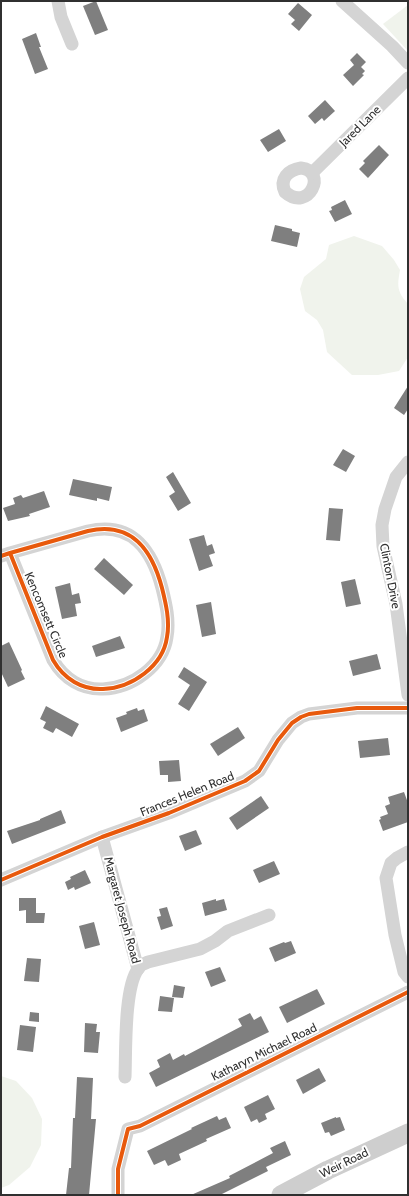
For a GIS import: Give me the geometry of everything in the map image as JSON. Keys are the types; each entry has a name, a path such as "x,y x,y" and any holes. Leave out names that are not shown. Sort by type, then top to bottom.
{"street":[{"path":"58,1 61,17 72,44"},
{"path":"342,1 392,46 408,64"},
{"name":"Jared Lane","path":"312,173 408,78"},
{"name":"Clinton Drive","path":"408,462 396,477 385,509 382,525 383,546 396,604 408,695"},
{"name":"Kencomsett Circle","path":"95,529 118,531 135,539 147,551 156,571 167,613 167,638 156,661 139,677 115,687 98,689 78,685 70,680 58,668 51,656 5,554 95,529"},
{"name":"Frances Helen Road","path":"1,880 102,837 169,813 232,788 245,781 259,771 278,740 292,723 301,717 317,713 357,708 408,708"},
{"name":"Margaret Joseph Road","path":"102,837 138,969 135,973 130,988 124,1077"},
{"path":"402,855 391,863 386,878 395,935 404,972 408,977"},
{"path":"138,969 141,965 148,962 200,949 215,941 228,931 270,915"},
{"name":"Katharyn Michael Road","path":"118,1195 118,1169 128,1129 140,1126 408,992"},
{"name":"Weir Road","path":"281,1195 328,1170 408,1133"}],"shaded area":[{"path":"408,5 408,51 383,24"},
{"path":"354,236 382,246 400,270 398,280 399,288 402,296 408,304 408,357 399,371 378,375 352,375 327,352 323,330 317,320 305,311 300,289 304,277 326,259 329,245"},
{"path":"1,1076 16,1081 32,1098 42,1119 41,1145 30,1167 9,1185 1,1188"}],"building":[{"path":"96,1 108,30 95,35 83,6"},
{"path":"298,3 312,15 299,31 291,24 295,20 288,14"},
{"path":"36,33 41,47 39,47 48,69 35,74 22,39"},
{"path":"357,53 366,62 361,67 365,71 362,74 364,75 353,86 343,75 354,65 350,60"},
{"path":"325,100 335,111 324,121 322,118 315,124 308,116"},
{"path":"279,129 286,141 268,152 260,140"},
{"path":"379,145 389,155 368,178 359,169 365,163 363,161"},
{"path":"345,200 352,214 335,222 329,211 332,210 331,207"},
{"path":"275,225 292,229 292,231 300,233 297,247 271,241"},
{"path":"408,386 408,409 404,415 394,408"},
{"path":"343,449 355,456 346,472 333,465"},
{"path":"173,472 191,503 178,511 169,496 175,492 166,477"},
{"path":"73,479 112,487 109,501 97,498 97,501 69,495"},
{"path":"44,491 50,507 29,514 30,516 8,521 3,508 15,504 13,498 21,495 23,498"},
{"path":"329,508 343,509 340,541 326,540"},
{"path":"204,535 207,546 212,544 215,553 209,555 213,566 199,571 189,539"},
{"path":"104,558 133,585 124,595 94,569"},
{"path":"355,579 361,604 346,607 341,582"},
{"path":"70,583 72,595 79,593 81,603 75,604 77,616 62,619 55,587"},
{"path":"211,602 216,634 202,637 196,605"},
{"path":"120,636 125,648 96,657 92,646"},
{"path":"9,642 25,679 8,687 1,672 1,646"},
{"path":"377,654 381,669 353,676 349,661"},
{"path":"184,667 207,682 189,711 178,704 190,685 178,677"},
{"path":"46,706 79,724 72,737 56,728 53,733 43,728 46,722 40,719"},
{"path":"137,708 138,711 144,709 148,721 121,732 116,718"},
{"path":"238,727 245,738 218,756 210,744"},
{"path":"388,738 390,755 360,758 358,741"},
{"path":"179,760 181,781 168,782 168,775 160,775 159,761"},
{"path":"404,792 408,803 408,822 383,831 379,820 381,819 380,817 388,814 385,806 390,804 388,797"},
{"path":"261,796 269,808 237,830 229,818"},
{"path":"61,810 66,823 12,844 7,831 40,820"},
{"path":"196,830 202,844 185,851 179,836"},
{"path":"274,861 280,874 259,883 253,870"},
{"path":"85,870 91,883 75,890 74,887 68,890 65,882 71,879 70,877"},
{"path":"19,898 36,898 36,913 45,913 44,923 26,923 26,910 19,911"},
{"path":"216,899 216,901 224,899 227,910 205,916 202,903"},
{"path":"167,907 173,926 161,930 157,917 161,916 159,909"},
{"path":"94,922 100,945 85,949 79,926"},
{"path":"291,941 296,953 275,962 269,948"},
{"path":"27,958 41,959 39,982 24,981"},
{"path":"220,967 226,981 211,987 205,972"},
{"path":"174,985 185,987 183,998 172,997"},
{"path":"317,989 325,1004 287,1023 279,1007"},
{"path":"160,996 174,998 172,1012 158,1011"},
{"path":"30,1012 39,1013 39,1022 29,1021"},
{"path":"250,1013 254,1020 261,1016 269,1032 156,1087 149,1073 160,1067 157,1060 170,1053 173,1060 184,1054 185,1056 242,1026 238,1019"},
{"path":"85,1023 97,1024 96,1032 100,1032 98,1053 84,1052"},
{"path":"20,1025 36,1027 33,1052 17,1050"},
{"path":"319,1068 326,1081 303,1094 296,1080"},
{"path":"77,1077 93,1078 91,1119 96,1119 89,1195 66,1195 69,1168 71,1168 73,1118 75,1118"},
{"path":"268,1095 275,1109 265,1114 267,1119 259,1123 257,1119 251,1122 244,1107"},
{"path":"217,1116 219,1120 226,1117 231,1128 206,1139 207,1141 179,1154 181,1160 168,1166 165,1160 154,1165 147,1151"},
{"path":"336,1117 340,1117 345,1130 331,1136 329,1132 325,1133 321,1123"},
{"path":"285,1141 291,1155 266,1167 268,1171 220,1195 191,1195 230,1178 229,1176 273,1153 270,1148"}],"cycle path":[{"path":"1,556 10,553 88,531 103,529 117,530 138,542 146,551 158,574 168,619 167,637 164,648 153,666 135,680 114,688 88,688 68,678 62,673 53,660 10,553"},
{"path":"1,880 102,837 169,813 245,781 259,771 278,740 292,723 301,717 309,714 357,708 408,708"},
{"path":"118,1195 118,1169 128,1129 140,1126 408,992"}]}
